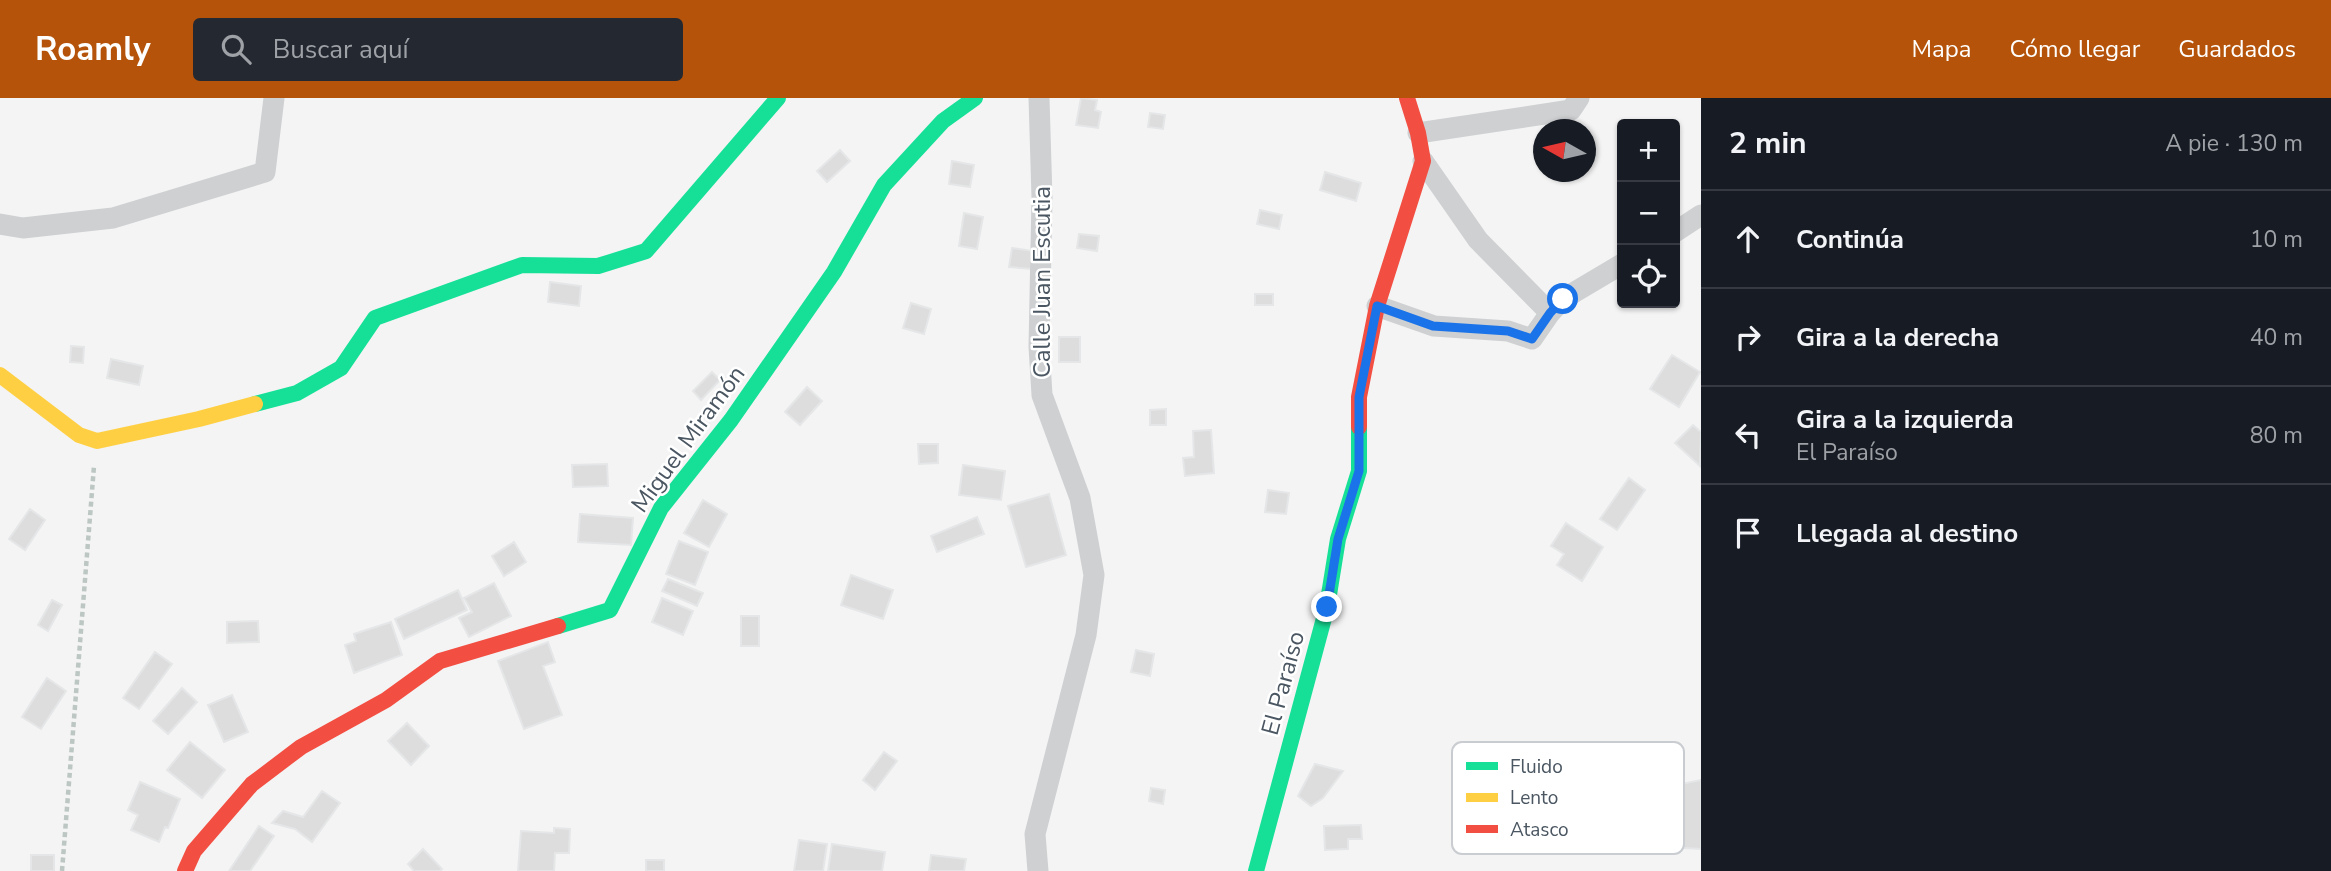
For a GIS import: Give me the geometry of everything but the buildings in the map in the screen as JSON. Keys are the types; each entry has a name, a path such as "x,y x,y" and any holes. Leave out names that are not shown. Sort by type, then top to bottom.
{"street":[{"path":"0,224 23,228 113,218 265,172 274,98"},
{"path":"0,375 79,435 97,441 199,419 297,393 341,368 374,318 522,265 598,266 646,251 778,98"},
{"name":"Miguel Miramón","path":"185,871 194,851 251,784 301,747 386,699 440,661 610,610 662,508 731,420 834,272 884,185 943,121 975,98"},
{"name":"Calle Juan Escutia","path":"1038,871 1035,834 1086,635 1094,576 1080,498 1042,395 1039,346 1042,198 1039,98"},
{"name":"El Paraíso","path":"1256,871 1327,607 1338,539 1359,471 1359,397 1377,306 1423,161 1407,98"},
{"path":"1418,133 1571,110 1579,98"},
{"path":"1423,161 1478,240 1550,313"},
{"path":"1680,229 1701,215"},
{"path":"1377,306 1433,326 1508,331 1532,339 1563,299 1617,267"}],"path":[{"path":"62,871 97,441"}],"traffic: fast":[{"path":"255,404 297,393 341,368 375,318 522,265 598,266 646,251 778,98"},
{"path":"558,626 610,610 661,508 731,420 834,272 884,185 943,121 975,98"},
{"path":"1256,871 1327,607 1338,539 1359,471 1359,427"}],"traffic: slow":[{"path":"0,375 79,435 97,441 255,404"}],"traffic: jam":[{"path":"1359,427 1359,397 1377,306 1423,161 1407,98"},
{"path":"185,871 194,851 252,784 301,747 386,700 440,661 558,626"}],"route":[{"path":"1327,607 1338,539 1359,471 1359,397 1377,306 1433,326 1508,331 1532,339 1563,299"}]}
